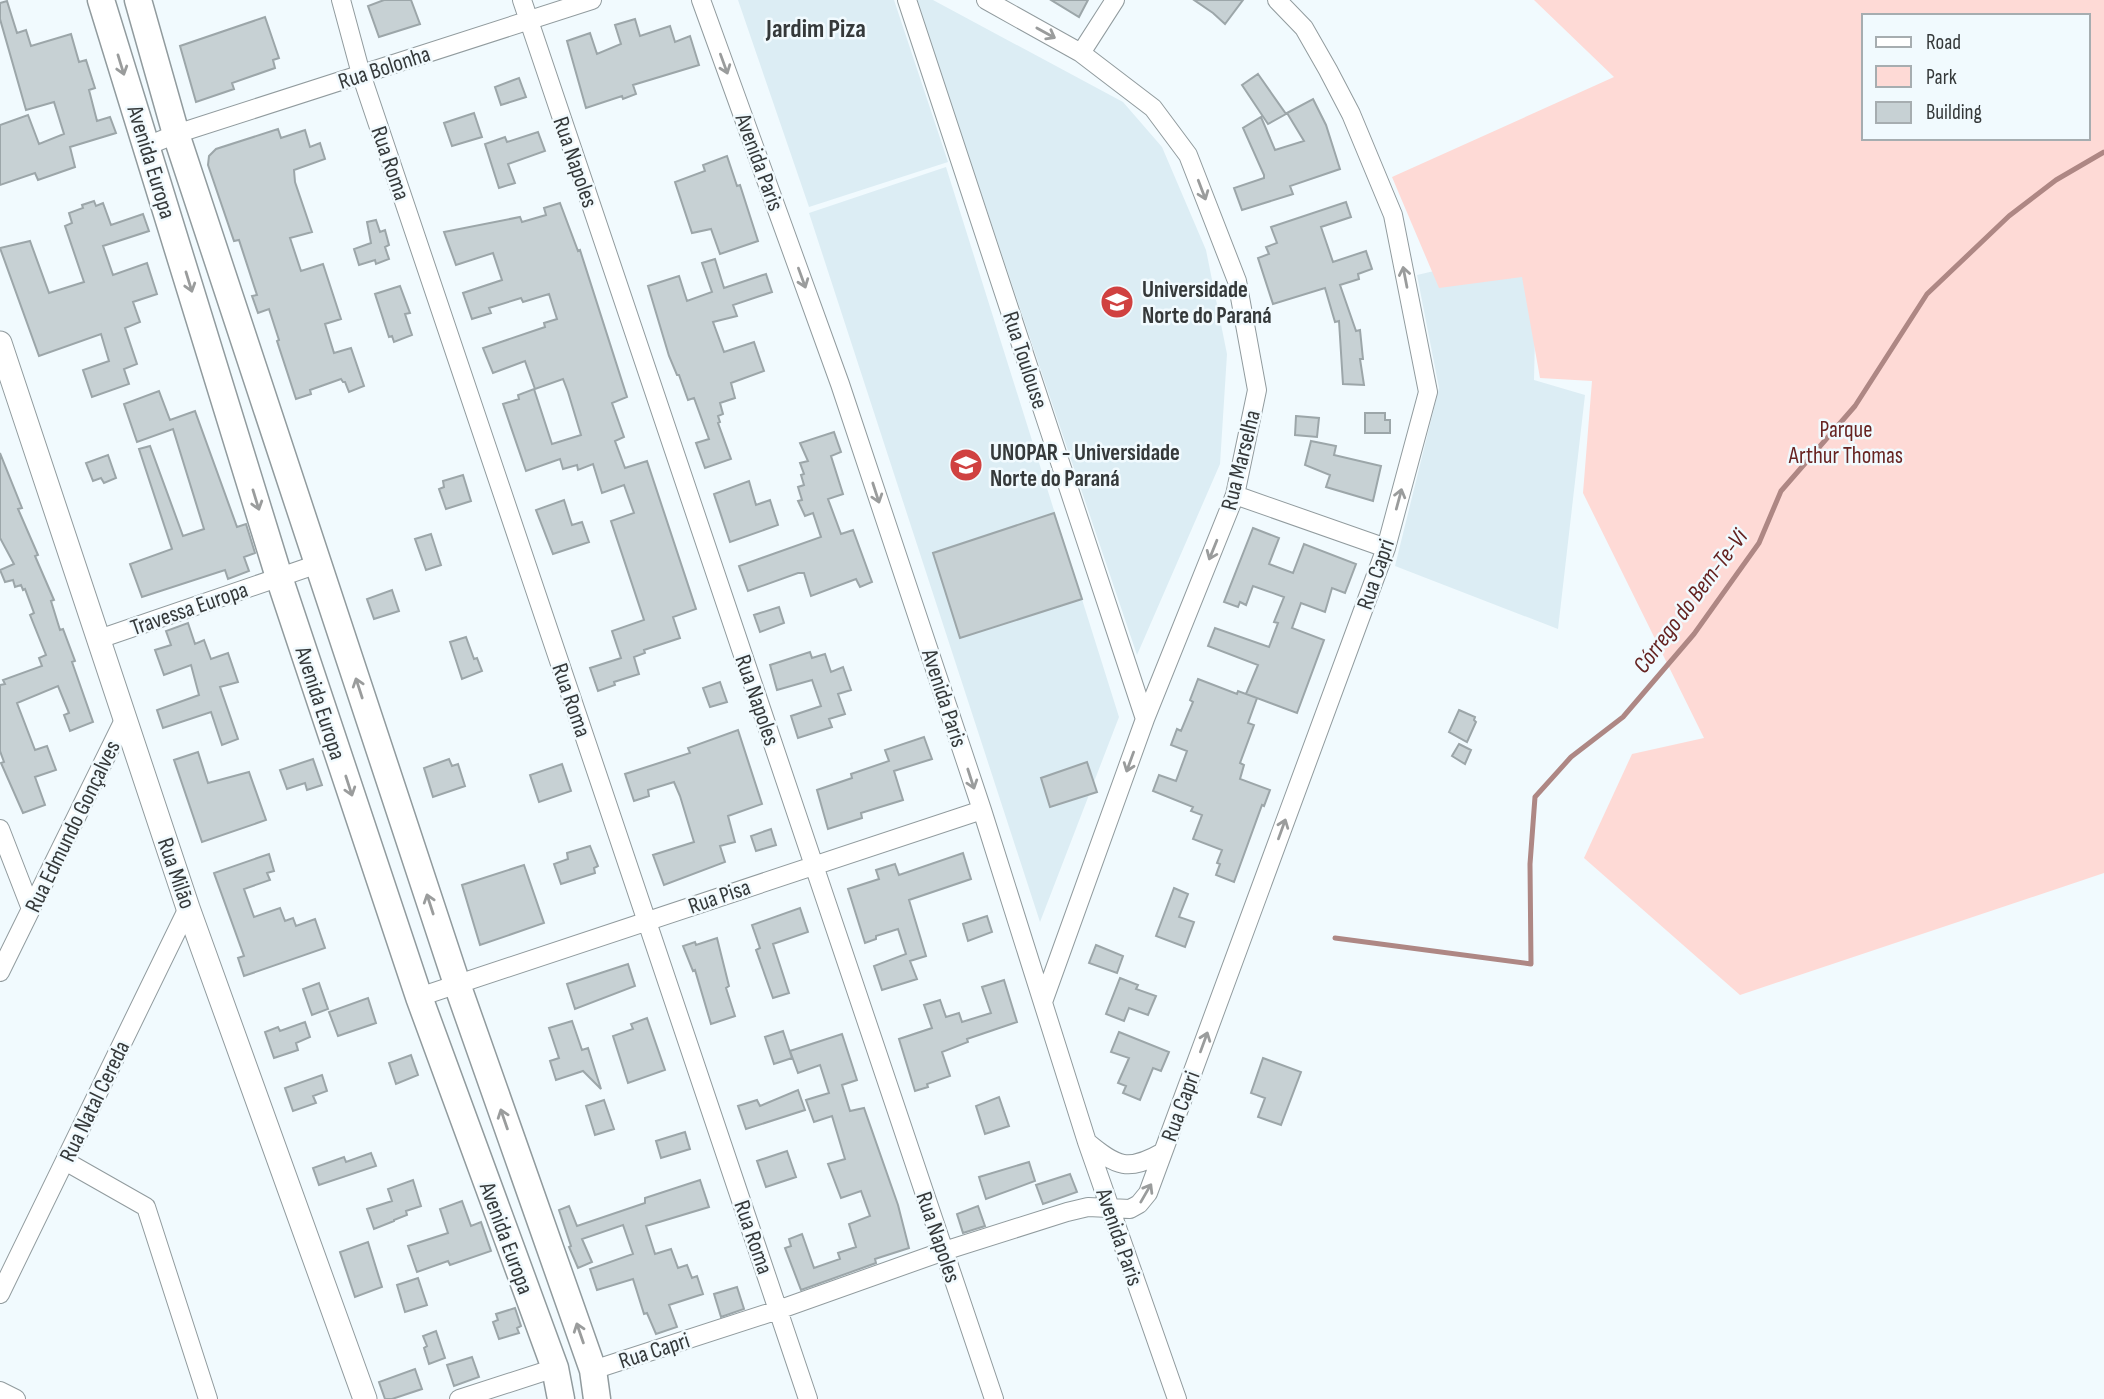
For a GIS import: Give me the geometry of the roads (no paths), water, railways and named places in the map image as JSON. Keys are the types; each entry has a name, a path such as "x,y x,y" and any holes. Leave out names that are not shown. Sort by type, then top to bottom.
{"main road":[{"name":"Avenida Europa","path":"101,0 279,577 419,997 555,1368 562,1399"},
{"name":"Avenida Europa","path":"138,0 176,134 457,984 593,1370 597,1399"}],"street":[{"name":"Rua Roma","path":"341,0 361,74 808,1399"},
{"name":"Rua Napoles","path":"523,0 994,1399"},
{"name":"Rua Bolonha","path":"147,146 176,134 592,0"},
{"name":"Avenida Paris","path":"701,0 840,384 982,810 1108,1207 1177,1399"},
{"name":"Rua Toulouse","path":"907,0 1145,719"},
{"name":"Rua Marselha","path":"986,0 1082,53 1153,108 1188,155 1237,281 1257,390 1235,495 1145,719 1043,1002"},
{"path":"1082,53 1115,0"},
{"name":"Rua Capri","path":"593,1370 1067,1212 1088,1207 1123,1210 1139,1204 1148,1194 1386,548 1428,392 1393,215 1351,114 1328,70 1304,28 1277,0"},
{"name":"Rua Milão","path":"0,343 188,908 365,1399"},
{"path":"1235,495 1386,548"},
{"name":"Travessa Europa","path":"99,639 318,564"},
{"name":"Rua Edmundo Gonçalves","path":"0,972 125,718"},
{"name":"Rua Pisa","path":"419,997 982,810"},
{"path":"0,829 31,909"},
{"name":"Rua Natal Cereda","path":"0,1294 188,908"},
{"name":"Rua Capri","path":"1087,1142 1107,1159 1120,1165 1134,1165 1164,1152"},
{"path":"65,1161 146,1207 208,1399"},
{"path":"459,1399 555,1368"},
{"path":"0,1391 16,1399"}],"waterway":[{"name":"Córrego do Bem-Te-Vi","path":"1335,938 1531,964 1530,864 1535,797 1571,757 1623,717 1694,634 1759,543 1781,491 1855,406 1927,294 2009,216 2056,180 2104,152"}],"place":[{"name":"Universidade Norte do Paraná","path":"1117,302"},
{"name":"UNOPAR - Universidade Norte do Paraná","path":"966,465"}],"district":[{"name":"Jardim Piza","path":"816,28"}],"park label":[{"name":"Parque Arthur Thomas","path":"1846,442"}]}
